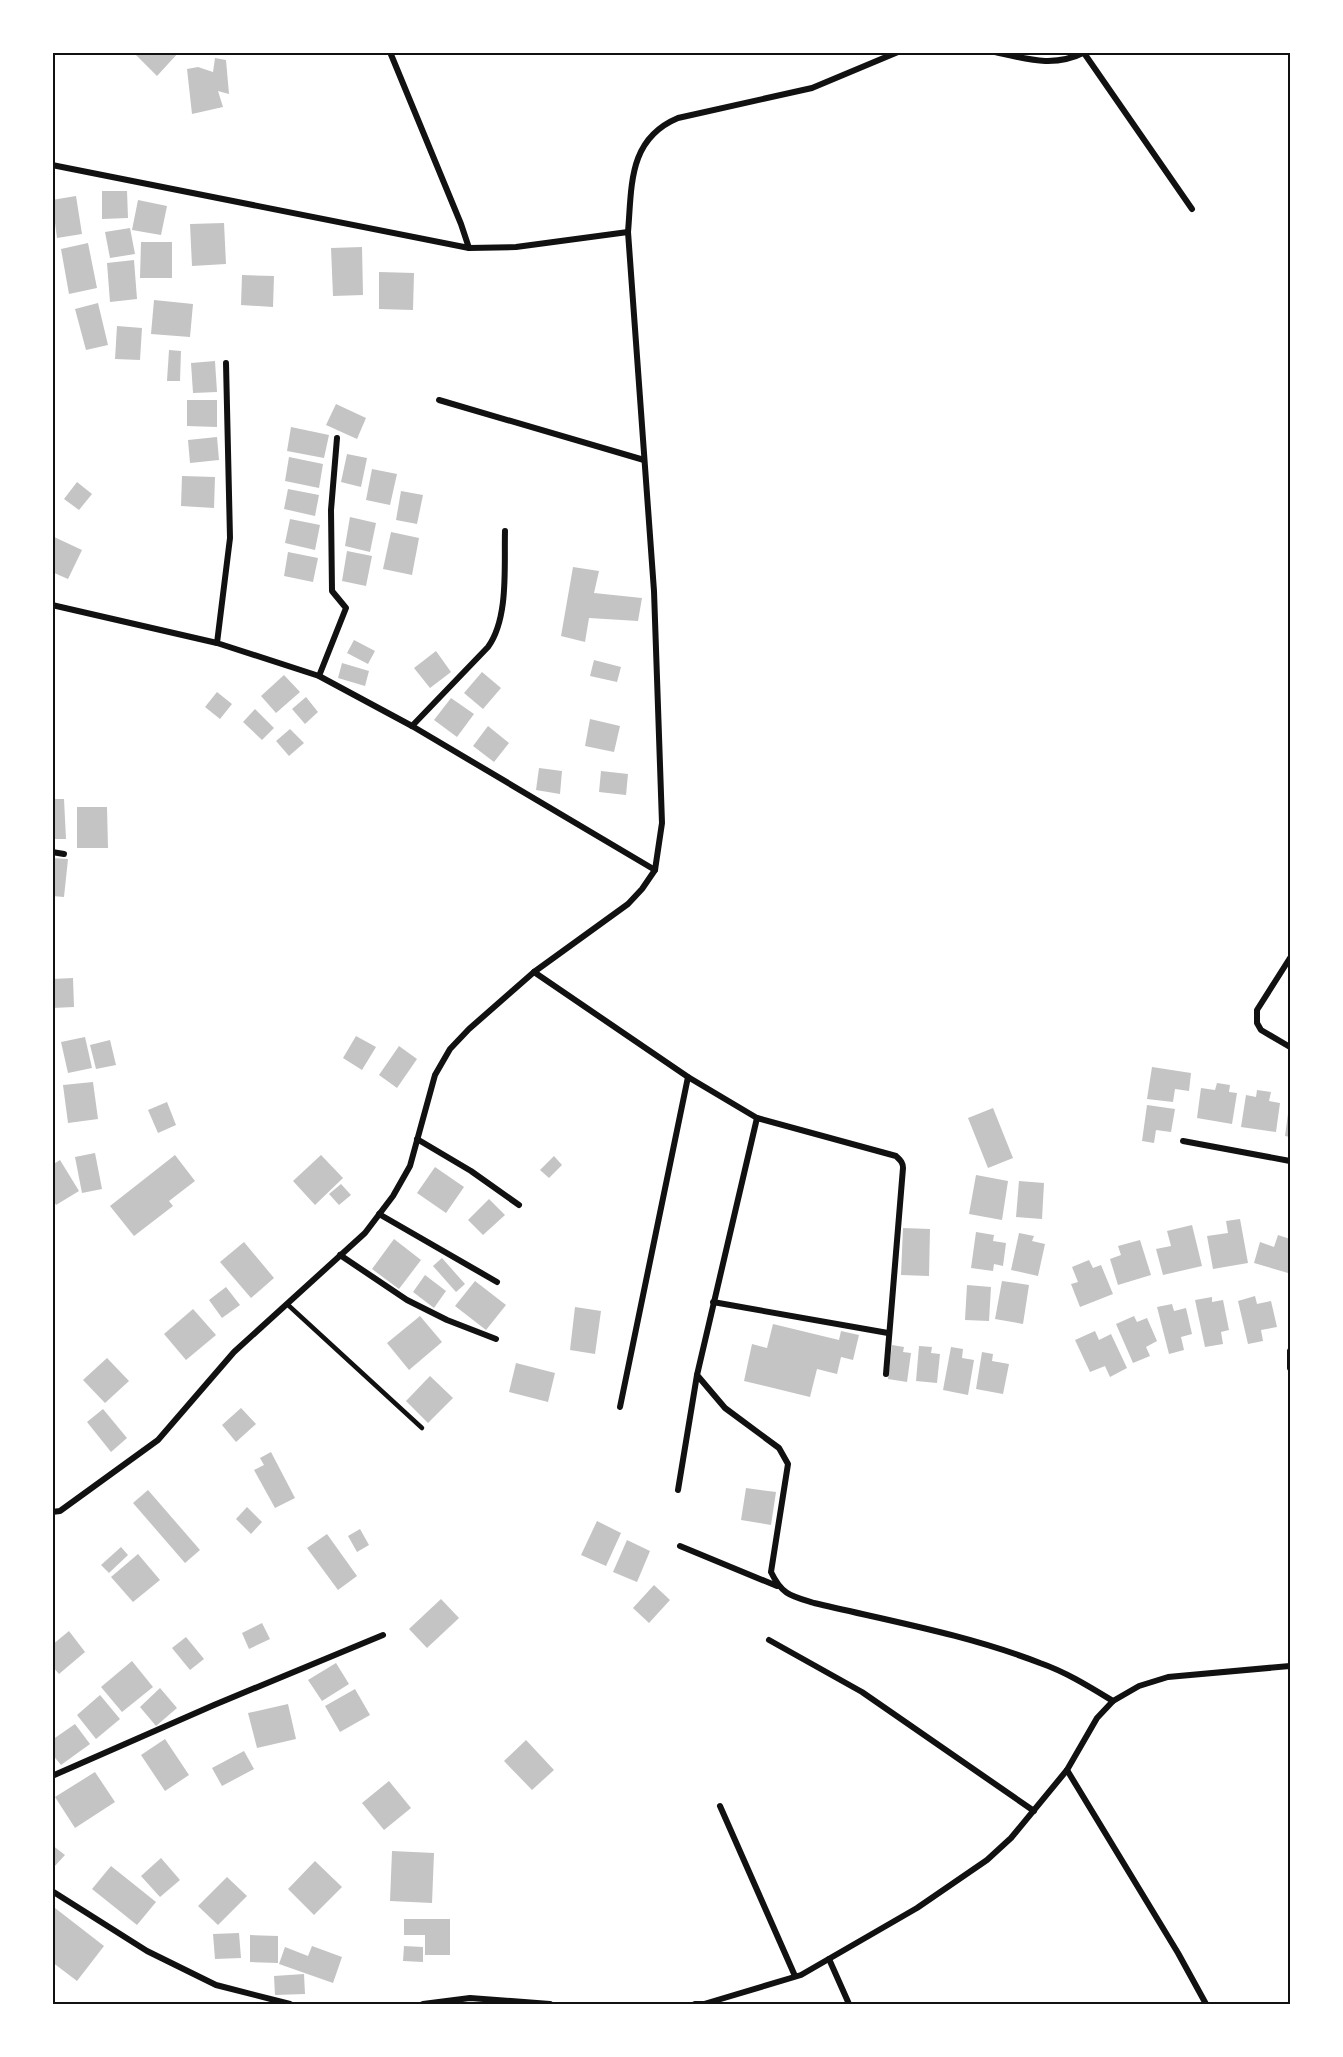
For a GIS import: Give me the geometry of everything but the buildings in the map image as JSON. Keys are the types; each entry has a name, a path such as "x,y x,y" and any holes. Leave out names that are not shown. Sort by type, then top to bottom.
{"street":[{"path":"390,52 469,248"},
{"path":"52,1512 60,1511 158,1440 234,1352 364,1233 393,1196 410,1166 435,1075 450,1049 469,1029 534,972 628,904 655,870 662,823 654,591 628,232 632,186 640,152 646,140 666,123 678,118 812,88 898,52"},
{"path":"995,52 1045,63 1070,59 1084,53 1192,209"},
{"path":"52,165 469,248 516,247 628,232"},
{"path":"217,643 230,538 226,363"},
{"path":"439,400 644,460"},
{"path":"319,676 346,608 332,591 331,510 337,438"},
{"path":"412,726 496,637 502,611 506,531"},
{"path":"52,605 217,643 319,676 412,726 655,870"},
{"path":"52,852 64,854"},
{"path":"1290,958 1257,1010 1256,1016 1260,1030 1290,1047"},
{"path":"534,972 688,1077 757,1118 896,1156 903,1163 886,1374"},
{"path":"620,1407 688,1077"},
{"path":"678,1490 697,1375 757,1118"},
{"path":"417,1138 471,1171 519,1205"},
{"path":"1183,1141 1290,1161"},
{"path":"379,1214 497,1282"},
{"path":"340,1255 407,1300 447,1320 496,1339"},
{"path":"713,1302 888,1334"},
{"path":"1290,1352 1290,1368"},
{"path":"697,1375 725,1408 779,1448 788,1464 771,1572 777,1586"},
{"path":"681,1546 777,1586 791,1596 956,1637 1042,1663 1113,1701"},
{"path":"52,1776 214,1705 383,1635"},
{"path":"769,1640 862,1692 1034,1811"},
{"path":"695,2004 704,2004 801,1976 917,1908 987,1860 1011,1839 1067,1770 1097,1718 1113,1701 1139,1686 1168,1677 1290,1666"},
{"path":"1067,1770 1178,1953 1206,2004"},
{"path":"720,1806 795,1976"},
{"path":"52,1891 147,1951 216,1985 290,2004"},
{"path":"829,1959 849,2004"},
{"path":"423,2004 470,1998 550,2004"}],"lane":[{"path":"287,1304 422,1428"}]}
